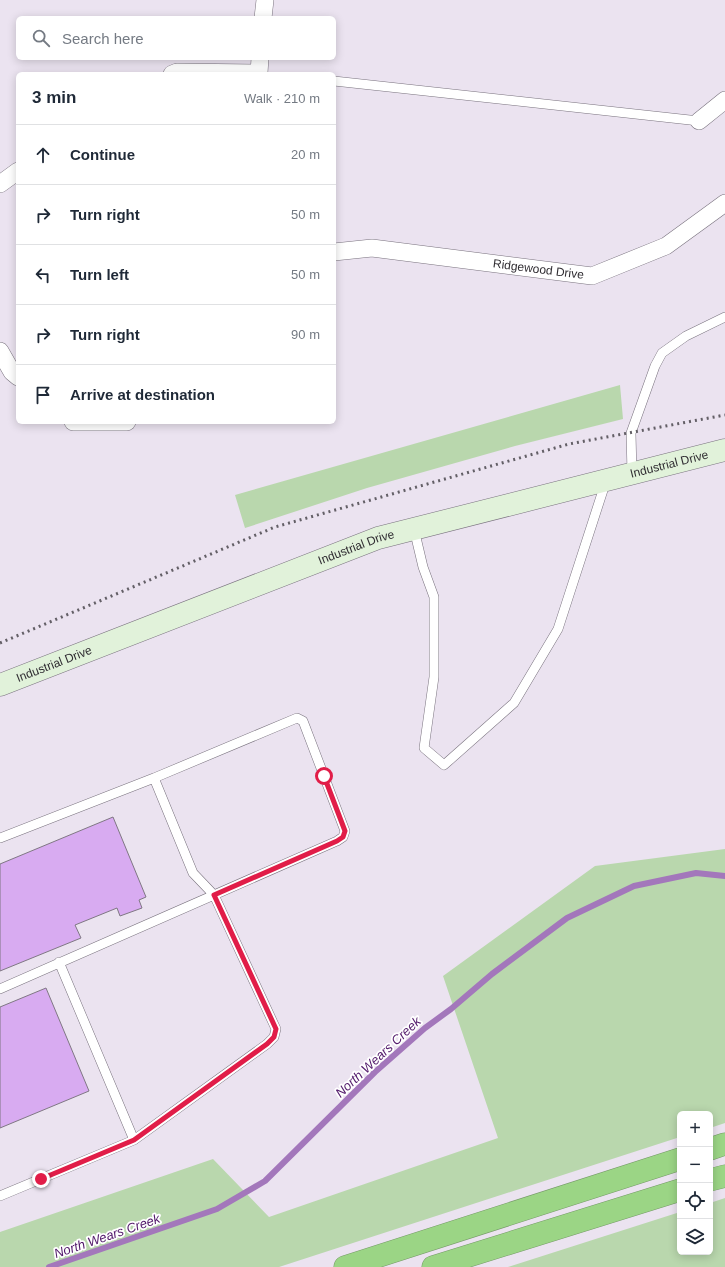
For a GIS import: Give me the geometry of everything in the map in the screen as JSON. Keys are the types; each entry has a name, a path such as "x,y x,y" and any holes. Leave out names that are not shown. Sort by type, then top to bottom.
{"highway":[{"path":"713,1148 725,1144"},
{"path":"345,1267 677,1160"},
{"path":"713,1179 725,1176"},
{"path":"433,1267 677,1191"}],"main road":[{"name":"Industrial Drive","path":"0,685 378,538 725,450"}],"street":[{"path":"264,16 265,0"},
{"path":"177,72 262,68"},
{"path":"699,121 725,100"},
{"path":"0,184 16,172"},
{"name":"Ridgewood Drive","path":"336,252 372,248 592,276 666,246 725,203"},
{"path":"0,351 12,372 16,375"}],"lane":[{"path":"336,81 699,121"},
{"path":"632,474 630,433 655,366 662,353 686,336 725,317"},
{"path":"414,529 423,567 434,597 434,677 424,748 444,765 514,703 558,629 606,480"},
{"path":"0,837 154,778 297,718 303,721 345,831 343,837 337,841 0,989"},
{"path":"0,1196 134,1140 267,1044 274,1037 276,1029 214,895 193,873 154,778"},
{"path":"60,962 134,1140"}],"green space":[{"path":"620,385 623,419 515,446 367,488 245,528 235,495"},
{"path":"725,849 725,1123 713,1127 713,1111 677,1111 677,1138 279,1267 0,1267 0,1232 213,1159 269,1217 498,1138 443,976 595,866"},
{"path":"725,1198 725,1267 508,1267 677,1213 677,1255 713,1255 713,1202"}],"building":[{"path":"113,817 146,897 139,900 142,908 120,916 117,908 75,925 81,938 0,971 0,864"},
{"path":"46,988 89,1091 0,1128 0,1007"}],"waterway":[{"name":"North Wears Creek","path":"49,1267 217,1209 265,1181 375,1072 425,1028 451,1009 492,974 567,918 634,886 696,873 725,876"}],"railway":[{"path":"0,643 275,527 569,444 725,415"}],"route":[{"path":"41,1179 134,1140 267,1044 274,1037 276,1029 214,895 343,837 345,831 324,776"}]}
